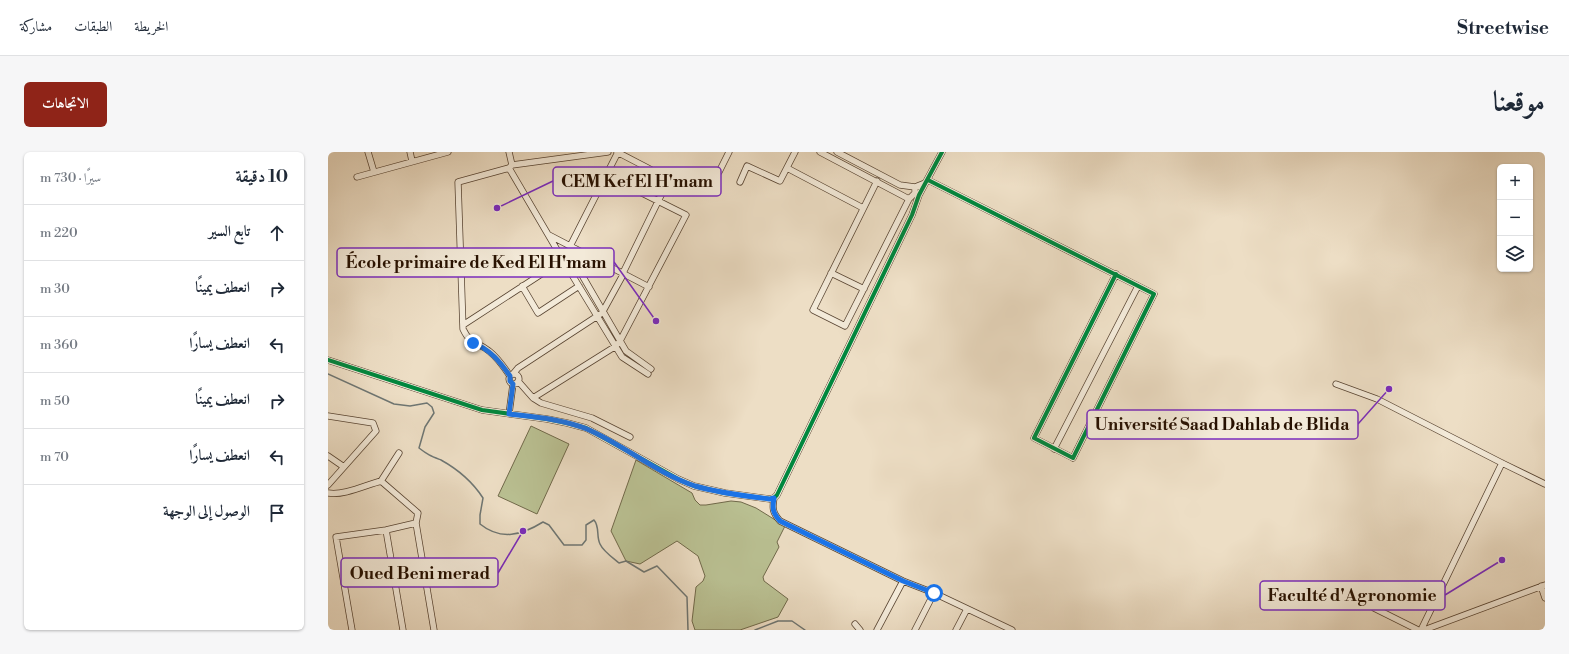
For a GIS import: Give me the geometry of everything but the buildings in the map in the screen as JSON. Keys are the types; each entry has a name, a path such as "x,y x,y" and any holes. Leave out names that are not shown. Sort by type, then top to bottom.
{"street":[{"path":"368,152 374,172"},
{"path":"410,152 412,161"},
{"path":"357,178 412,161 448,152"},
{"path":"509,152 510,166 579,286 618,343 622,357 650,372"},
{"path":"509,414 518,376 512,375 491,352 471,341 462,325 458,182 510,166 608,152"},
{"path":"462,325 564,260 618,152 669,179 623,273 600,315 518,368 512,375"},
{"path":"719,172 729,152"},
{"path":"740,182 748,166 780,181 795,152"},
{"path":"820,152 909,199"},
{"path":"837,152 900,185 917,191"},
{"path":"877,181 813,310 846,326 909,199 927,182 942,152"},
{"path":"787,168 864,208"},
{"path":"532,398 618,343 686,215 606,175"},
{"path":"927,182 917,191 912,215 777,495 774,498 772,507 774,514 780,521 903,581 934,593 1004,628 1012,630"},
{"path":"927,182 1116,274 1154,294 1073,458 1034,438 1116,274"},
{"path":"549,235 569,249 649,286"},
{"path":"569,249 600,315"},
{"path":"831,273 864,289"},
{"path":"522,286 538,313 579,286"},
{"path":"1054,449 1138,286"},
{"path":"328,360 450,401 482,410 547,419 586,428 678,479 694,486 725,493 770,499 774,498"},
{"path":"516,383 541,404 592,418 630,437"},
{"path":"1336,384 1377,399 1545,484"},
{"path":"328,416 373,424 376,431 328,484"},
{"path":"328,493 333,494 342,492 381,481 399,453"},
{"path":"328,456 344,467"},
{"path":"1423,630 1502,463"},
{"path":"381,481 418,513 416,523 434,630"},
{"path":"352,630 336,537 386,530 416,523"},
{"path":"386,530 403,630"},
{"path":"877,630 903,581"},
{"path":"1423,630 1543,585 1545,598"},
{"path":"915,630 934,593"},
{"path":"1374,608 1418,630"},
{"path":"956,630 967,609"},
{"path":"855,624 860,630"}],"green space":[{"path":"531,426 569,444 537,514 498,496"},
{"path":"636,460 692,493 695,500 700,505 731,501 741,502 756,508 785,526 777,542 779,547 763,577 764,581 788,599 778,617 740,630 695,630 692,621 696,587 703,581 705,576 698,556 677,541 640,564 626,561 611,531"}],"waterway":[{"path":"328,374 394,404 410,406 427,403 432,407 434,413 425,427 419,448 427,454 454,468 465,476 474,486 483,498 480,524 488,529 496,533 512,534 535,527 543,522 549,525 564,545 582,545 586,540 586,525 594,520 597,526 600,544 611,557 619,563 626,561 644,572 657,566 687,597 688,630"},
{"path":"755,630 778,621 792,621 805,630"}],"cycle path":[{"path":"328,360 482,410 547,419 586,428 678,479 694,486 725,493 770,499 774,498 777,495 912,215 919,195 942,152"},
{"path":"928,180 1154,294 1073,458 1034,438 1116,274"}],"place":[{"name":"CEM Kef El H'mam","path":"497,208"},
{"name":"École primaire de Ked El H'mam","path":"656,321"},
{"name":"Université Saad Dahlab de Blida","path":"1389,389"},
{"name":"Oued Beni merad","path":"523,531"},
{"name":"Faculté d'Agronomie","path":"1502,560"}],"route":[{"path":"473,343 486,348 491,352 503,365 510,376 509,379 513,384 509,414 547,419 586,428 678,479 694,486 725,493 770,499 774,498 772,507 774,514 780,521 903,581 934,593"}]}
